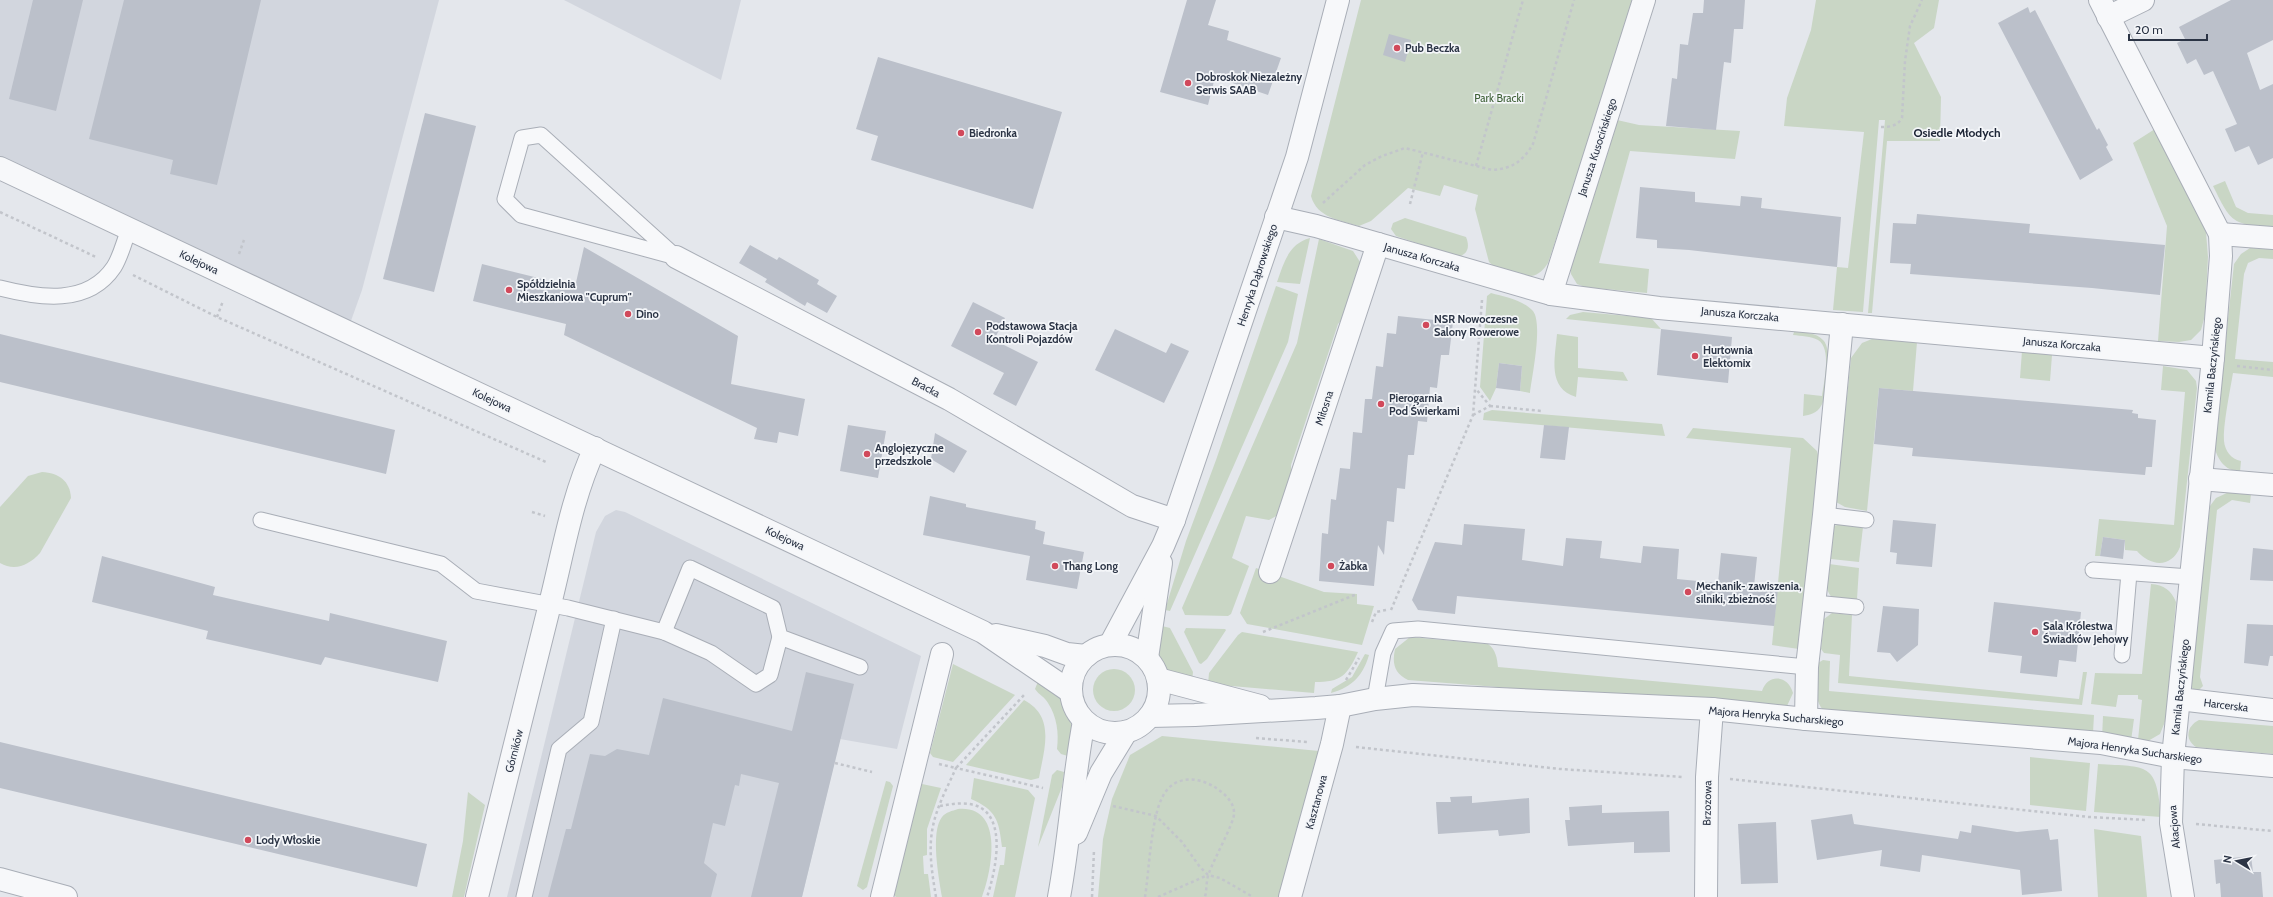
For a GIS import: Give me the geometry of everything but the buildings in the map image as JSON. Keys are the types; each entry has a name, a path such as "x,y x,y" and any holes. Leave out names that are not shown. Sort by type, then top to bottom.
{"street":[{"name":"Henryka Dąbrowskiego","path":"1110,645 1163,546 1174,520 1296,157 1338,0"},
{"name":"Janusza Kusocińskiego","path":"1551,294 1644,0"},
{"path":"2104,9 2143,0"},
{"name":"Kamila Baczyńskiego","path":"2104,9 2220,234 2221,256 2213,361 2173,757"},
{"name":"Kolejowa","path":"0,168 984,632 1071,692"},
{"name":"Janusza Korczaka","path":"1276,217 1310,224 1551,294 1659,308 1842,324 2213,361"},
{"path":"2220,234 2273,238"},
{"name":"Miłosna","path":"1270,572 1378,244"},
{"name":"Bracka","path":"676,257 949,399 1132,506 1174,520"},
{"path":"1806,719 1807,667 1824,515 1842,324"},
{"name":"Górników","path":"477,897 580,480 595,448"},
{"path":"2200,479 2273,485"},
{"name":"Henryka Dąbrowskiego","path":"1147,658 1163,546"},
{"name":"Kolejowa","path":"984,632 1045,646 1067,654 1086,656"},
{"path":"1110,645 1123,646 1136,650 1147,658 1154,668 1158,679 1159,692 1157,704 1150,716 1140,726 1126,732 1111,733 1097,729 1084,721 1073,703 1071,692 1072,679 1077,666 1086,656 1097,649 1110,645"},
{"path":"882,897 942,654"},
{"name":"Majora Henryka Sucharskiego","path":"1158,679 1279,711"},
{"name":"Majora Henryka Sucharskiego","path":"1150,716 1279,711 1340,706 1375,699 1412,695 1712,709 1806,719 2101,743 2173,757 2273,766"},
{"name":"Harcerska","path":"2179,699 2273,710"},
{"name":"Kasztanowa","path":"1290,897 1332,744 1340,706"},
{"name":"Brzozowa","path":"1706,897 1707,777 1712,709"},
{"path":"1058,897 1067,854 1075,766 1084,721"},
{"path":"1067,854 1101,773 1126,732"},
{"name":"Akacjowa","path":"2173,757 2171,823 2183,897"},
{"path":"0,880 66,897"}],"lane":[{"path":"541,135 676,257 521,215 505,199 522,138 541,135"},
{"path":"0,288 24,294 61,298 86,291 103,281 115,266 129,230"},
{"path":"1824,515 1866,520"},
{"path":"260,520 441,564 476,591 550,605 664,632 711,653 756,684 770,675 780,637 773,608 690,568 664,632"},
{"path":"2093,570 2190,577"},
{"path":"2122,655 2129,573"},
{"path":"1815,603 1856,607"},
{"path":"524,897 559,749 591,722 614,619"},
{"path":"1375,699 1383,653 1393,631 1418,629 1807,667"},
{"path":"780,637 860,667"}],"path":[{"path":"1476,166 1524,0"},
{"path":"1322,203 1365,165 1382,156 1405,148 1492,170 1515,166 1527,154 1533,144 1574,0"},
{"path":"1882,127 1891,127 1898,124 1902,118 1905,62 1910,26 1922,0"},
{"path":"1410,204 1423,152"},
{"path":"0,212 115,266 217,317 546,462"},
{"path":"1371,627 1376,612 1391,610 1473,415 1484,275"},
{"path":"2213,361 2273,370"},
{"path":"1475,389 1490,406"},
{"path":"1473,415 1490,406 1542,411"},
{"path":"1263,632 1357,594"},
{"path":"936,897 932,871 931,841 933,824 956,768 1025,694"},
{"path":"1254,738 1332,744 1560,769 1707,777 2089,817 2273,831"},
{"path":"916,759 1043,788"},
{"path":"835,763 872,772"},
{"path":"1145,897 1156,816 1162,797 1174,785 1186,778 1202,779 1221,791 1231,802 1234,815 1208,875 1205,897"},
{"path":"940,806 957,804 976,805 984,810 989,817 997,840 997,856 994,878 987,897"},
{"path":"1112,806 1156,816 1182,842 1200,867 1208,875 1220,878 1253,897"},
{"path":"1092,897 1094,846"},
{"path":"1158,897 1208,875"}],"shaded area":[{"path":"0,0 439,0 362,290 347,332 0,168"},
{"path":"564,0 741,0 721,80"},
{"path":"616,510 625,512 921,656 897,749 840,739 802,897 507,897 596,532 605,516"}],"green space":[{"name":"Park Bracki","path":"1361,0 1635,0 1548,263 1539,273 1526,277 1508,274 1489,262 1475,209 1478,195 1444,185 1440,196 1408,188 1371,221 1359,226 1337,220 1324,214 1314,203 1311,196"},
{"path":"1816,0 1939,0 1934,28 1914,43 1941,97 1940,141 1887,141 1872,313 1868,313 1885,120 1879,120 1863,312 1833,310 1837,267 1848,268 1864,132 1784,126 1787,98 1811,30"},
{"path":"1617,120 1639,125 1740,131 1735,159 1630,151 1599,263 1649,269 1647,293 1585,287 1577,284 1571,274 1570,263"},
{"path":"2155,129 2206,232 2208,257 2205,315 2201,330 2191,340 2179,342 2158,341 2167,226 2133,143"},
{"path":"2225,181 2236,207 2248,213 2273,215 2273,228 2248,225 2234,219 2224,207 2213,186"},
{"path":"1405,218 1466,237 1468,247 1466,252 1458,257 1396,236 1391,229 1393,223"},
{"path":"1310,238 1300,284 1277,282 1288,255 1297,245"},
{"path":"1319,239 1353,251 1362,265 1349,312 1338,324 1291,465 1291,484 1278,515 1269,520 1246,516 1232,558 1249,566 1231,614 1228,616 1185,615 1182,608 1297,343"},
{"path":"2250,248 2273,249 2273,259 2259,258 2248,263 2244,274 2235,359 2273,362 2273,377 2233,373 2224,441 2229,454 2241,461 2240,472 2234,471 2222,464 2214,446 2234,264 2241,254"},
{"path":"1276,286 1298,294 1288,342 1170,611 1165,610 1186,541 1216,460"},
{"path":"1491,293 1519,302 1529,307 1533,311 1536,318 1537,338 1530,393 1520,391 1522,366 1499,363 1496,388 1490,401 1480,387 1487,296"},
{"path":"1583,312 1651,318 1661,329 1566,319 1570,315"},
{"path":"1794,332 1810,333 1820,337 1826,345 1829,362 1828,383 1824,400 1815,412 1803,416 1804,394 1822,396 1826,358 1825,350 1818,340 1793,335"},
{"path":"1557,334 1578,337 1578,368 1623,372 1628,381 1578,377 1576,397 1567,393 1561,387 1555,371 1554,362"},
{"path":"1872,339 1917,342 1913,391 1879,388 1867,511 1845,507 1836,502 1851,358 1862,343"},
{"path":"2022,351 2052,355 2050,381 2020,378"},
{"path":"2163,366 2187,370 2196,381 2197,388 2180,547 2171,559 2160,563 2148,560 2137,551 2125,550 2125,540 2103,537 2100,556 2095,556 2099,519 2174,525 2185,392 2161,390"},
{"path":"1492,410 1662,424 1665,436 1483,420 1484,413"},
{"path":"1693,428 1803,438 1817,451 1819,459 1799,649 1772,645 1791,448 1686,438"},
{"path":"42,472 54,474 62,479 68,487 71,498 40,553 31,561 22,566 6,566 0,563 0,507 28,476"},
{"path":"2229,492 2251,494 2250,503 2232,500 2217,510 2200,677 2203,686 2195,694 2191,685 2210,506 2216,498"},
{"path":"1842,524 1863,527 1859,562 1831,559 1833,526"},
{"path":"1829,564 1859,568 1857,599 1832,597 1829,594 1827,581"},
{"path":"1256,568 1324,592 1357,594 1357,604 1374,606 1362,645 1247,624 1240,613"},
{"path":"2151,584 2163,587 2169,591 2176,602 2166,719 2160,734 2148,741 2138,740 2142,700 2138,699 2138,695 2118,695 2116,707 2091,704 2095,673 2142,674"},
{"path":"1832,613 1852,615 1849,676 2079,699 2083,672 2087,672 2082,705 1838,683 1840,655 1824,653 1821,649 1824,619"},
{"path":"1162,626 1170,628 1193,672 1192,682 1164,668 1160,663 1159,649"},
{"path":"1186,628 1226,630 1207,659 1201,664 1199,663 1184,632"},
{"path":"1242,632 1358,652 1350,667 1342,676 1331,681 1315,682 1314,693 1208,684 1209,673 1238,635"},
{"path":"1410,637 1488,644 1491,646 1497,657 1498,667 1762,691 1769,681 1778,678 1787,683 1793,693 1787,706 1778,709 1408,680 1397,671 1394,659 1395,649"},
{"path":"1365,654 1369,655 1367,662 1364,669 1356,679 1351,684 1331,693 1332,689 1352,677"},
{"path":"1823,660 1830,661 1829,691 2094,715 2093,733 1825,712 1818,702 1816,689 1818,663"},
{"path":"953,664 1015,695 953,762 933,757 930,753"},
{"path":"1114,669 1129,675 1135,690 1129,705 1114,711 1099,705 1093,690 1099,675"},
{"path":"1039,679 1058,694 1071,724 1073,732 1068,756 1061,754 1057,749 1058,737 1055,719 1051,708 1047,701 1035,689"},
{"path":"1024,700 1034,707 1041,715 1044,725 1045,745 1039,778 1031,780 966,765"},
{"path":"2103,716 2134,719 2131,741 2102,738"},
{"path":"2199,720 2273,726 2273,754 2196,747 2192,744 2188,733 2192,726"},
{"path":"1162,736 1319,751 1281,897 1098,897 1103,839 1112,799 1130,755"},
{"path":"2030,757 2090,763 2086,811 2030,805"},
{"path":"2098,764 2128,766 2147,771 2152,777 2156,786 2161,817 2094,812"},
{"path":"1057,770 1064,772 1062,787 1038,847 1052,775"},
{"path":"974,778 1028,790 1035,798 1015,897 993,897 1000,865 1004,865 1006,847 1002,847 995,817 986,807 971,799"},
{"path":"886,781 890,782 893,786 867,887 863,890 857,886"},
{"path":"922,784 941,788 927,829 927,855 923,856 924,874 928,874 931,897 896,897 893,894"},
{"path":"468,792 485,805 464,897 452,897 463,841"},
{"path":"958,809 973,811 983,817 989,828 991,857 986,886 982,897 942,897 936,856 938,824 944,815"},
{"path":"2094,829 2141,836 2147,897 2098,897"}],"place":[{"name":"Pub Beczka","path":"1397,48"},
{"name":"Dobroskok Niezależny Serwis SAAB","path":"1188,83"},
{"name":"Biedronka","path":"961,133"},
{"name":"Spółdzielnia Mieszkaniowa \"Cuprum\"","path":"509,290"},
{"name":"Dino","path":"628,314"},
{"name":"NSR Nowoczesne Salony Rowerowe","path":"1426,325"},
{"name":"Podstawowa Stacja Kontroli Pojazdów","path":"978,332"},
{"name":"Hurtownia Elektomix","path":"1695,356"},
{"name":"Pierogarnia Pod Świerkami","path":"1381,404"},
{"name":"Anglojęzyczne przedszkole","path":"867,454"},
{"name":"Thang Long","path":"1055,566"},
{"name":"Żabka","path":"1331,566"},
{"name":"Mechanik- zawiszenia, silniki, zbieżność","path":"1688,592"},
{"name":"Sala Królestwa Świadków Jehowy","path":"2035,632"},
{"name":"Lody Włoskie","path":"248,840"}],"district":[{"name":"Osiedle Młodych","path":"1957,132"}]}
